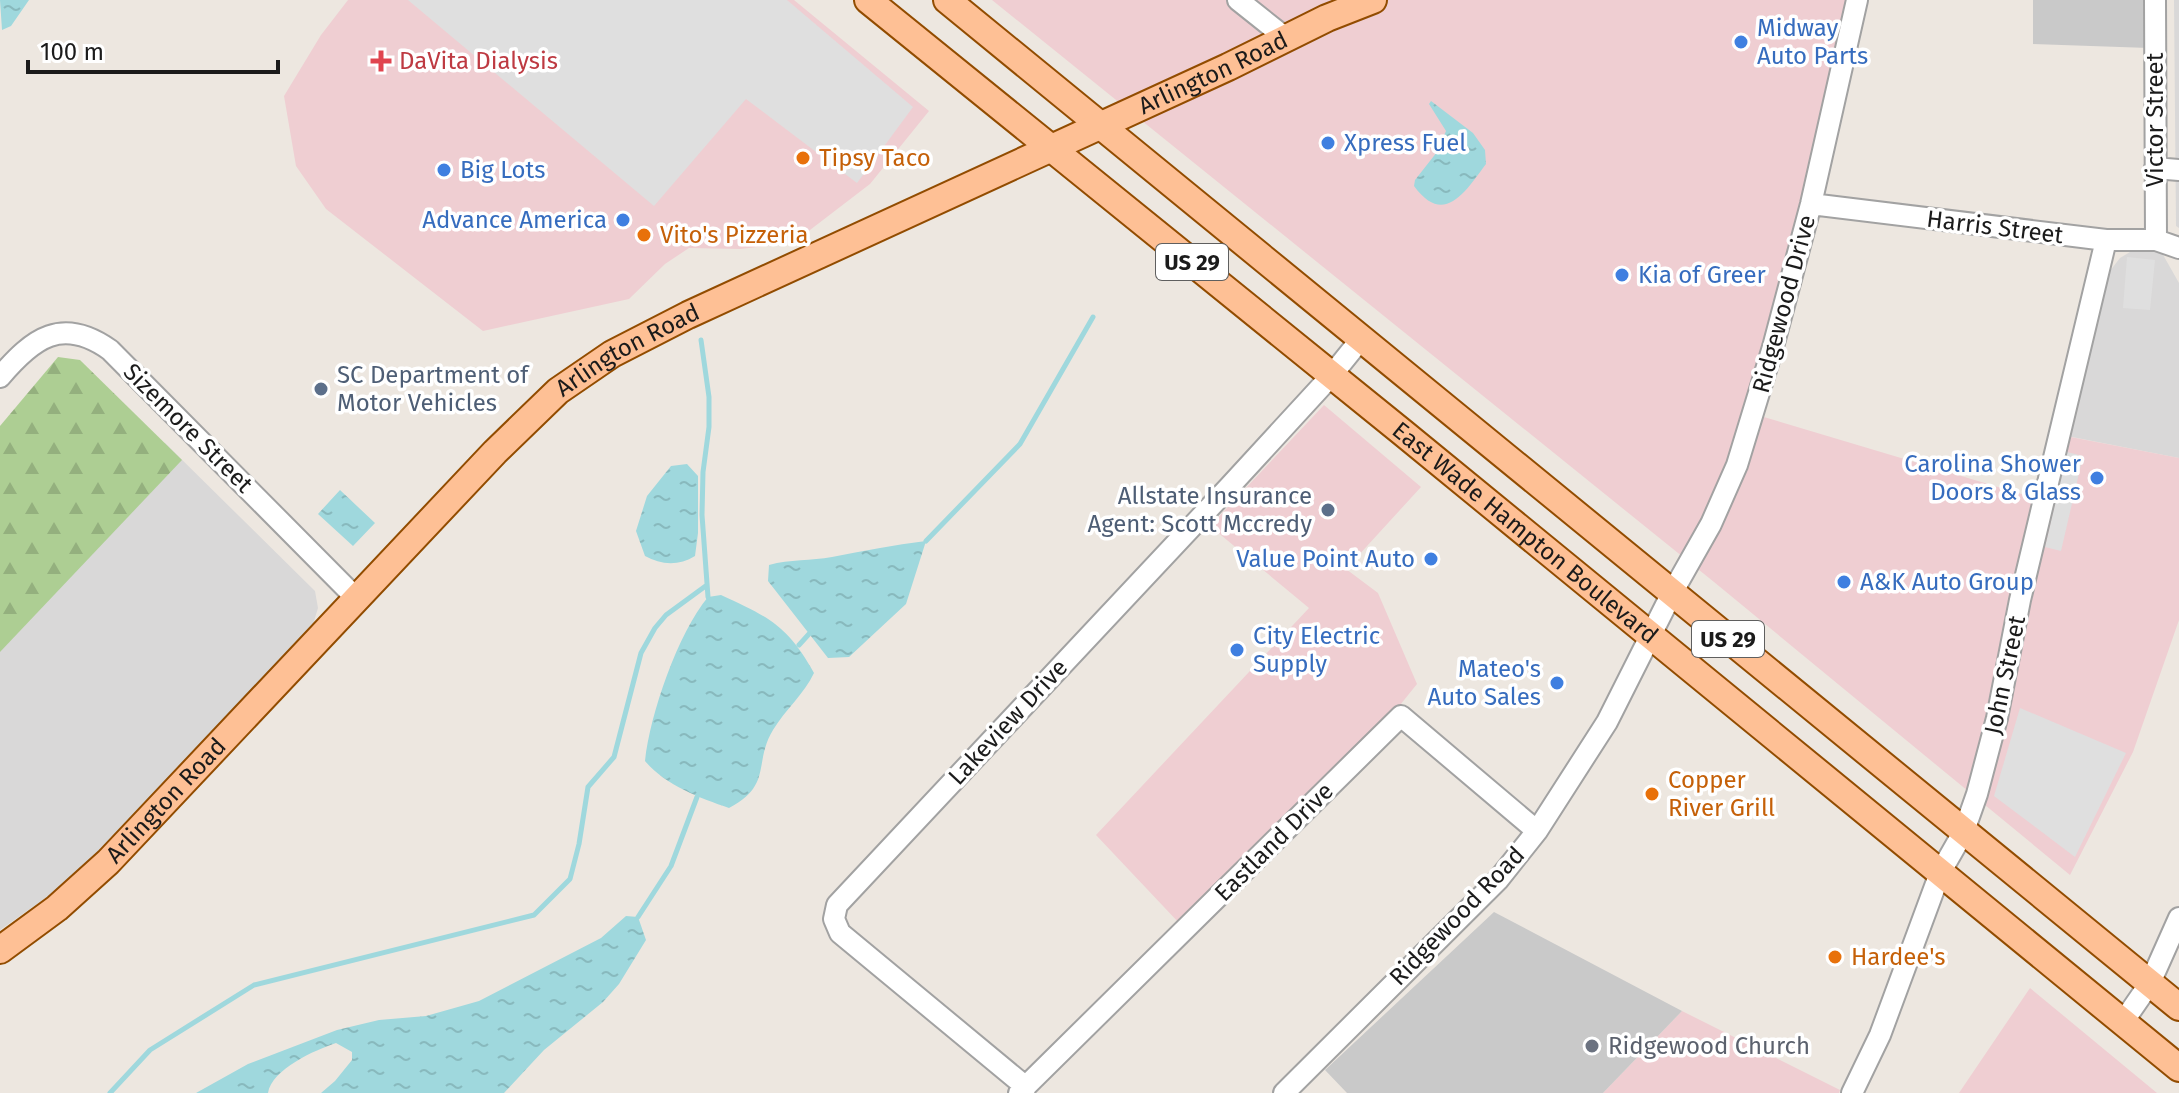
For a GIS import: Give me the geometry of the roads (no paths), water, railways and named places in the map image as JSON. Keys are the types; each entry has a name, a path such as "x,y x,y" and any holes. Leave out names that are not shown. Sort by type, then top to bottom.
{"main road":[{"name":"East Wade Hampton Boulevard","path":"868,0 2179,1068"},
{"name":"East Wade Hampton Boulevard","path":"947,0 2179,1007"},
{"name":"Arlington Road","path":"0,950 57,908 108,862 526,421 591,366 688,315 1287,39 1334,9 1373,0"}],"street":[{"path":"1238,0 1287,39"},
{"name":"Ridgewood Drive","path":"1672,593 1711,524 1737,465 1773,347 1811,204 1857,0"},
{"name":"Victor Street","path":"2155,0 2156,240"},
{"path":"2155,168 2179,170"},
{"name":"Harris Street","path":"1811,204 2106,240 2156,240 2179,248"},
{"name":"John Street","path":"1852,1093 1880,1035 1940,873 1964,831 1988,757 2020,600 2106,240"},
{"name":"Sizemore Street","path":"0,377 26,349 47,336 80,334 96,340 110,350 357,599"},
{"name":"Lakeview Drive","path":"1023,1090 840,933 834,919 837,905 1331,376 1361,339"},
{"name":"Ridgewood Road","path":"1284,1093 1498,880 1537,831 1585,760 1672,593"},
{"name":"Eastland Drive","path":"1023,1090 1401,716 1537,831"},
{"path":"2123,1022 2150,983 2179,918"}],"water":[{"path":"0,0 29,0 11,26 2,30"},
{"path":"1431,101 1473,133 1485,150 1486,164 1478,175 1462,194 1444,204 1435,204 1425,198 1414,186 1415,180 1437,152 1446,131 1429,104"},
{"path":"687,464 698,476 695,556 676,563 657,561 645,556 636,531 647,496 671,466"},
{"path":"340,490 375,523 353,546 318,514"},
{"path":"926,541 906,604 849,657 828,658 768,581 769,565"},
{"path":"721,595 765,617 786,633 814,673 773,730 752,791 729,808 673,784 645,761 659,698 676,652 708,597"},
{"path":"626,916 638,917 646,940 619,984 603,1002 544,1050 504,1093 321,1093 352,1060 352,1052 336,1043 286,1068 271,1084 268,1093 196,1093 248,1064 337,1030 379,1020 426,1016 479,1001 601,938"}],"waterway":[{"path":"926,541 1020,444 1093,317"},
{"path":"701,340 709,397 702,515 708,597"},
{"path":"110,1093 150,1050 254,985 534,915 570,879 588,787 614,757 641,653 666,615 707,585"},
{"path":"799,645 809,634"},
{"path":"638,917 671,866 697,797"}],"place":[{"name":"Midway Auto Parts","path":"1741,42"},
{"name":"DaVita Dialysis","path":"381,61"},
{"name":"Xpress Fuel","path":"1328,143"},
{"name":"Tipsy Taco","path":"803,158"},
{"name":"Big Lots","path":"444,170"},
{"name":"Advance America","path":"623,220"},
{"name":"Vito's Pizzeria","path":"644,235"},
{"name":"Kia of Greer","path":"1622,275"},
{"name":"SC Department of Motor Vehicles","path":"321,389"},
{"name":"Carolina Shower Doors & Glass","path":"2097,478"},
{"name":"Allstate Insurance Agent: Scott Mccredy","path":"1328,510"},
{"name":"Value Point Auto","path":"1431,559"},
{"name":"A&K Auto Group","path":"1844,582"},
{"name":"City Electric Supply","path":"1237,650"},
{"name":"Mateo's Auto Sales","path":"1557,683"},
{"name":"Copper River Grill","path":"1652,794"},
{"name":"Hardee's","path":"1835,957"},
{"name":"Ridgewood Church","path":"1592,1046"}]}
